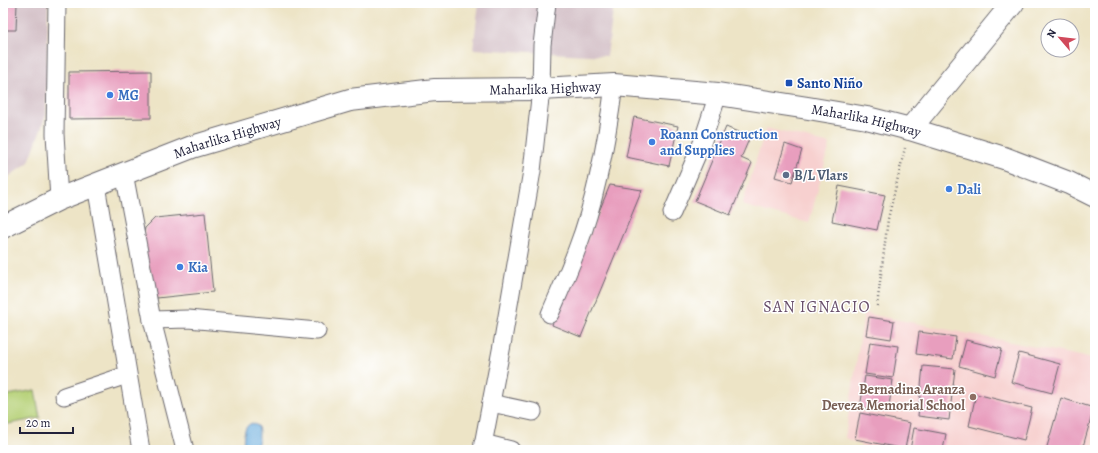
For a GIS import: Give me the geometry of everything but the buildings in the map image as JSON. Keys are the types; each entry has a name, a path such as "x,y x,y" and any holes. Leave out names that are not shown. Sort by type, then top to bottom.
{"main road":[{"path":"910,129 1013,3"},
{"name":"Maharlika Highway","path":"3,227 59,200 192,147 350,100 435,90 541,89 614,85 718,94 867,118 910,129 1004,158 1069,183 1095,196"}],"street":[{"path":"57,3 55,134 59,200"},
{"path":"511,450 483,447 532,171 541,89 542,45 547,3"},
{"path":"550,314 578,248 596,191 608,131 614,85"},
{"path":"672,213 702,143 718,94"},
{"path":"124,173 152,320 185,450"},
{"path":"96,185 127,375 141,450"},
{"path":"152,320 188,319 317,330"},
{"path":"64,396 127,375"},
{"path":"491,403 533,412"}],"path":[{"path":"877,306 888,219 910,129"}],"shaded area":[{"path":"3,3 48,3 46,115 29,162 3,181"},
{"path":"479,3 614,3 607,56 473,49"},
{"name":"B/L Vlars","path":"766,128 830,144 809,223 742,205"},
{"name":"Bernadina Aranza Deveza Memorial School","path":"864,313 1095,359 1095,436 1092,450 871,450 845,438"}],"green space":[{"path":"35,390 40,418 3,425 3,396"}],"water":[{"path":"252,423 258,426 258,442 255,450 244,450 243,439 246,427"}],"place":[{"name":"Santo Niño","path":"789,83"},
{"name":"MG","path":"110,95"},
{"name":"Roann Construction and Supplies","path":"652,142"},
{"name":"B/L Vlars","path":"786,175"},
{"name":"Dali","path":"949,189"},
{"name":"Kia","path":"180,267"},
{"name":"Bernadina Aranza Deveza Memorial School","path":"973,397"}],"district":[{"name":"SAN IGNACIO","path":"817,306"}]}
